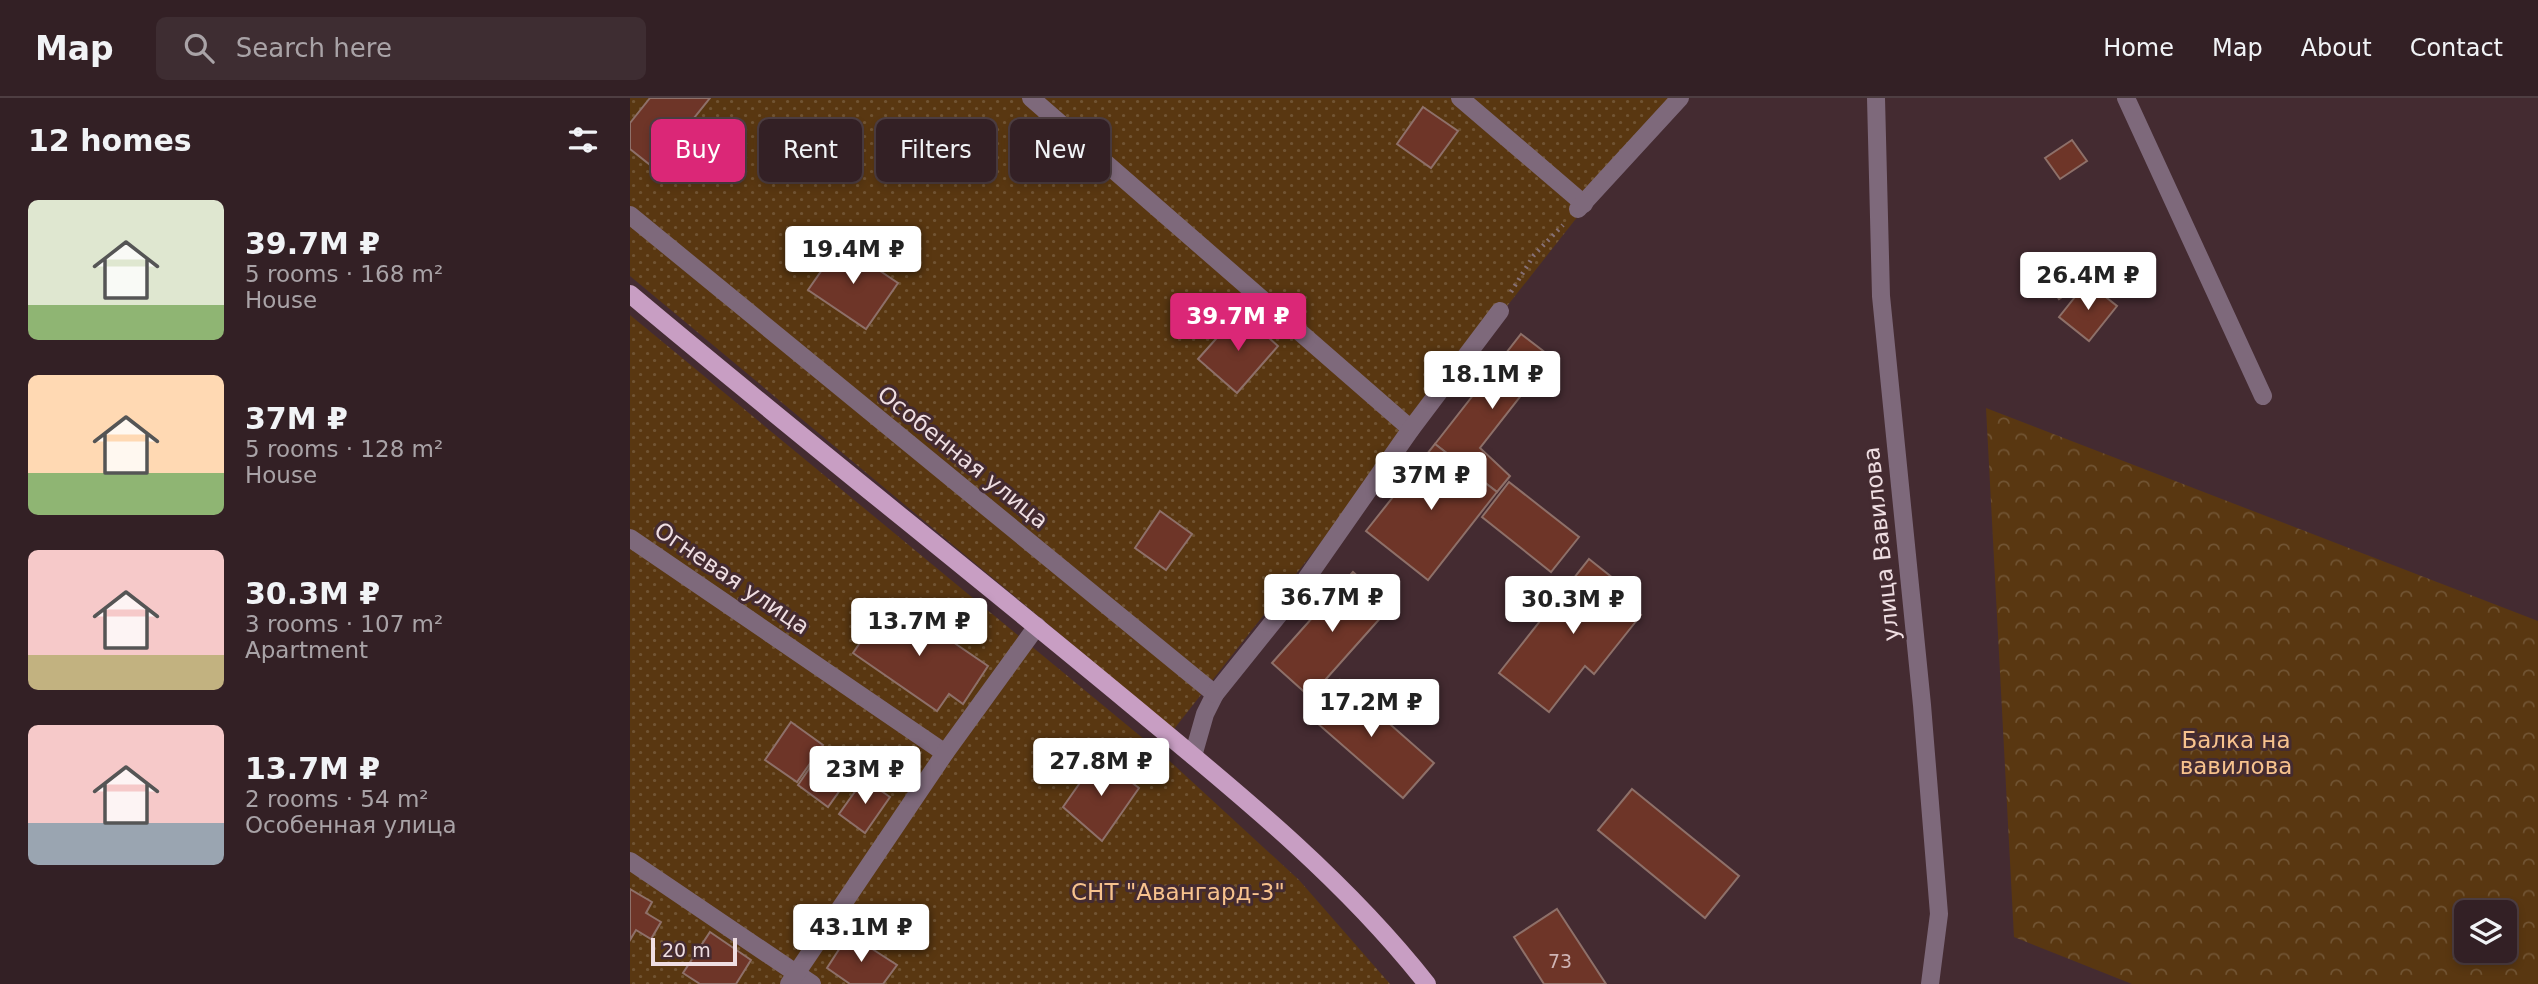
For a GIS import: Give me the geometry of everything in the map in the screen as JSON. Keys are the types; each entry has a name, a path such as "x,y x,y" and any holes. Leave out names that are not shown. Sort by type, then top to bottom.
{"main road":[{"path":"630,294 1193,756 1340,886 1427,984"}],"street":[{"path":"1031,98 1411,429"},
{"path":"1460,98 1581,207 1680,98"},
{"name":"улица Вавилова","path":"1876,98 1881,296 1922,705 1939,914 1930,984"},
{"path":"2126,98 2263,396"},
{"name":"Особенная улица","path":"630,215 1215,694"},
{"path":"1193,756 1205,714 1215,694 1297,592 1411,429 1500,311"},
{"name":"Огневая улица","path":"630,538 945,753"},
{"path":"793,979 945,753 1037,626"},
{"path":"630,861 793,979 812,984"}],"path":[{"path":"1500,311 1534,255 1581,207"}],"green space":[{"path":"630,98 1671,98 1174,729 630,276"},
{"name":"СНТ \"Авангард-3\"","path":"630,315 1162,754 1299,880 1390,984 630,984"},
{"name":"Балка на вавилова","path":"1986,408 2538,621 2538,984 2132,984 2014,937"}],"building":[{"path":"650,98 710,98 693,119 651,119 651,166 630,149 630,123"},
{"path":"1423,107 1458,131 1431,168 1397,144"},
{"path":"2072,140 2087,161 2060,179 2045,158"},
{"path":"840,244 898,283 866,329 808,290"},
{"path":"2065,254 2071,262 2080,256 2093,276 2059,299 2040,271"},
{"path":"2087,282 2117,306 2089,341 2059,317"},
{"path":"1240,312 1278,346 1237,393 1198,359"},
{"path":"1521,334 1551,357 1480,448 1510,476 1497,492 1435,444"},
{"path":"1435,444 1497,492 1428,580 1366,531"},
{"path":"1509,482 1579,537 1551,572 1482,517"},
{"path":"1160,511 1192,534 1166,570 1135,548"},
{"path":"1589,559 1638,598 1631,607 1641,615 1594,674 1585,666 1549,712 1499,673"},
{"path":"1353,572 1391,606 1310,697 1272,663"},
{"path":"890,599 988,666 963,704 949,694 937,711 853,653"},
{"path":"1340,680 1434,763 1403,798 1309,716"},
{"path":"791,722 823,745 797,782 765,760"},
{"path":"824,747 855,769 828,807 798,785"},
{"path":"1098,757 1139,788 1102,841 1063,807"},
{"path":"864,779 890,797 865,833 839,814"},
{"path":"1632,789 1739,876 1705,918 1598,830"},
{"path":"630,889 652,902 646,913 661,922 651,939 636,930 630,940"},
{"path":"1557,909 1606,984 1544,984 1514,937"},
{"path":"710,932 751,960 736,984 700,984 683,973"},
{"path":"849,934 897,965 883,984 850,984 827,968"}]}
